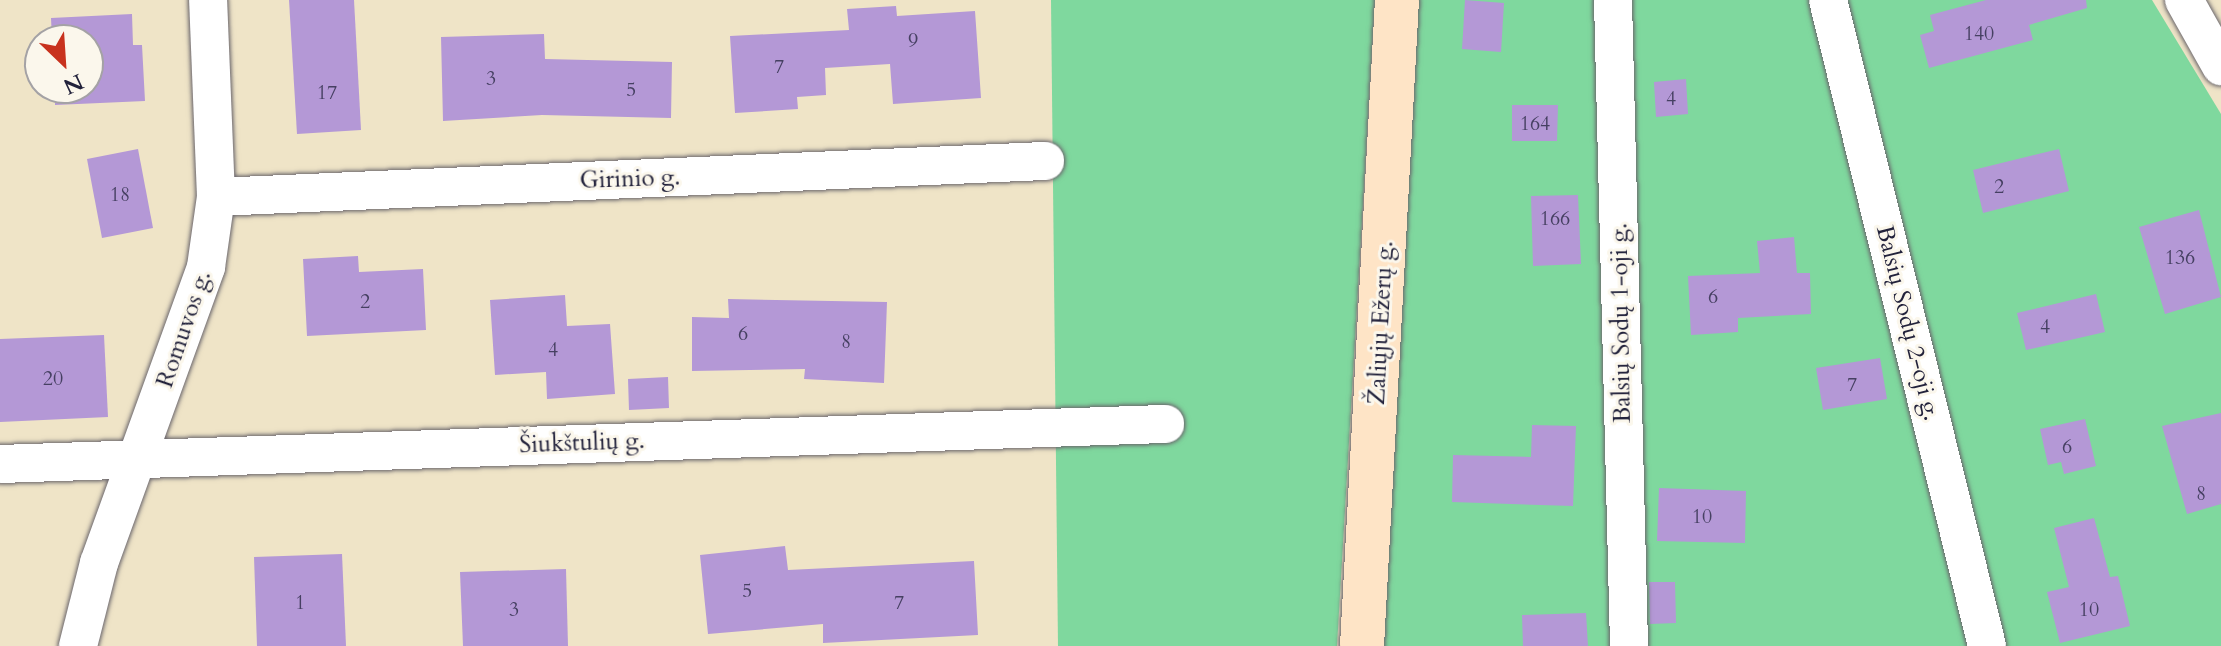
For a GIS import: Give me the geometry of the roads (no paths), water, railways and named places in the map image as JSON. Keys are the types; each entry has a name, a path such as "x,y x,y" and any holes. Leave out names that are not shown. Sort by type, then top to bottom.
{"main road":[{"name":"Žaliųjų Ežerų g.","path":"1362,646 1397,0"}],"street":[{"name":"Romuvos g.","path":"78,646 99,563 206,267 216,197 208,0"},
{"name":"Balsių Sodų 1-oji g.","path":"1613,0 1629,646"},
{"name":"Balsių Sodų 2-oji g.","path":"1828,0 1987,646"},
{"path":"2184,0 2221,66"},
{"name":"Girinio g.","path":"216,197 1045,161"},
{"name":"Šiukštulių g.","path":"0,464 1165,424"}]}
